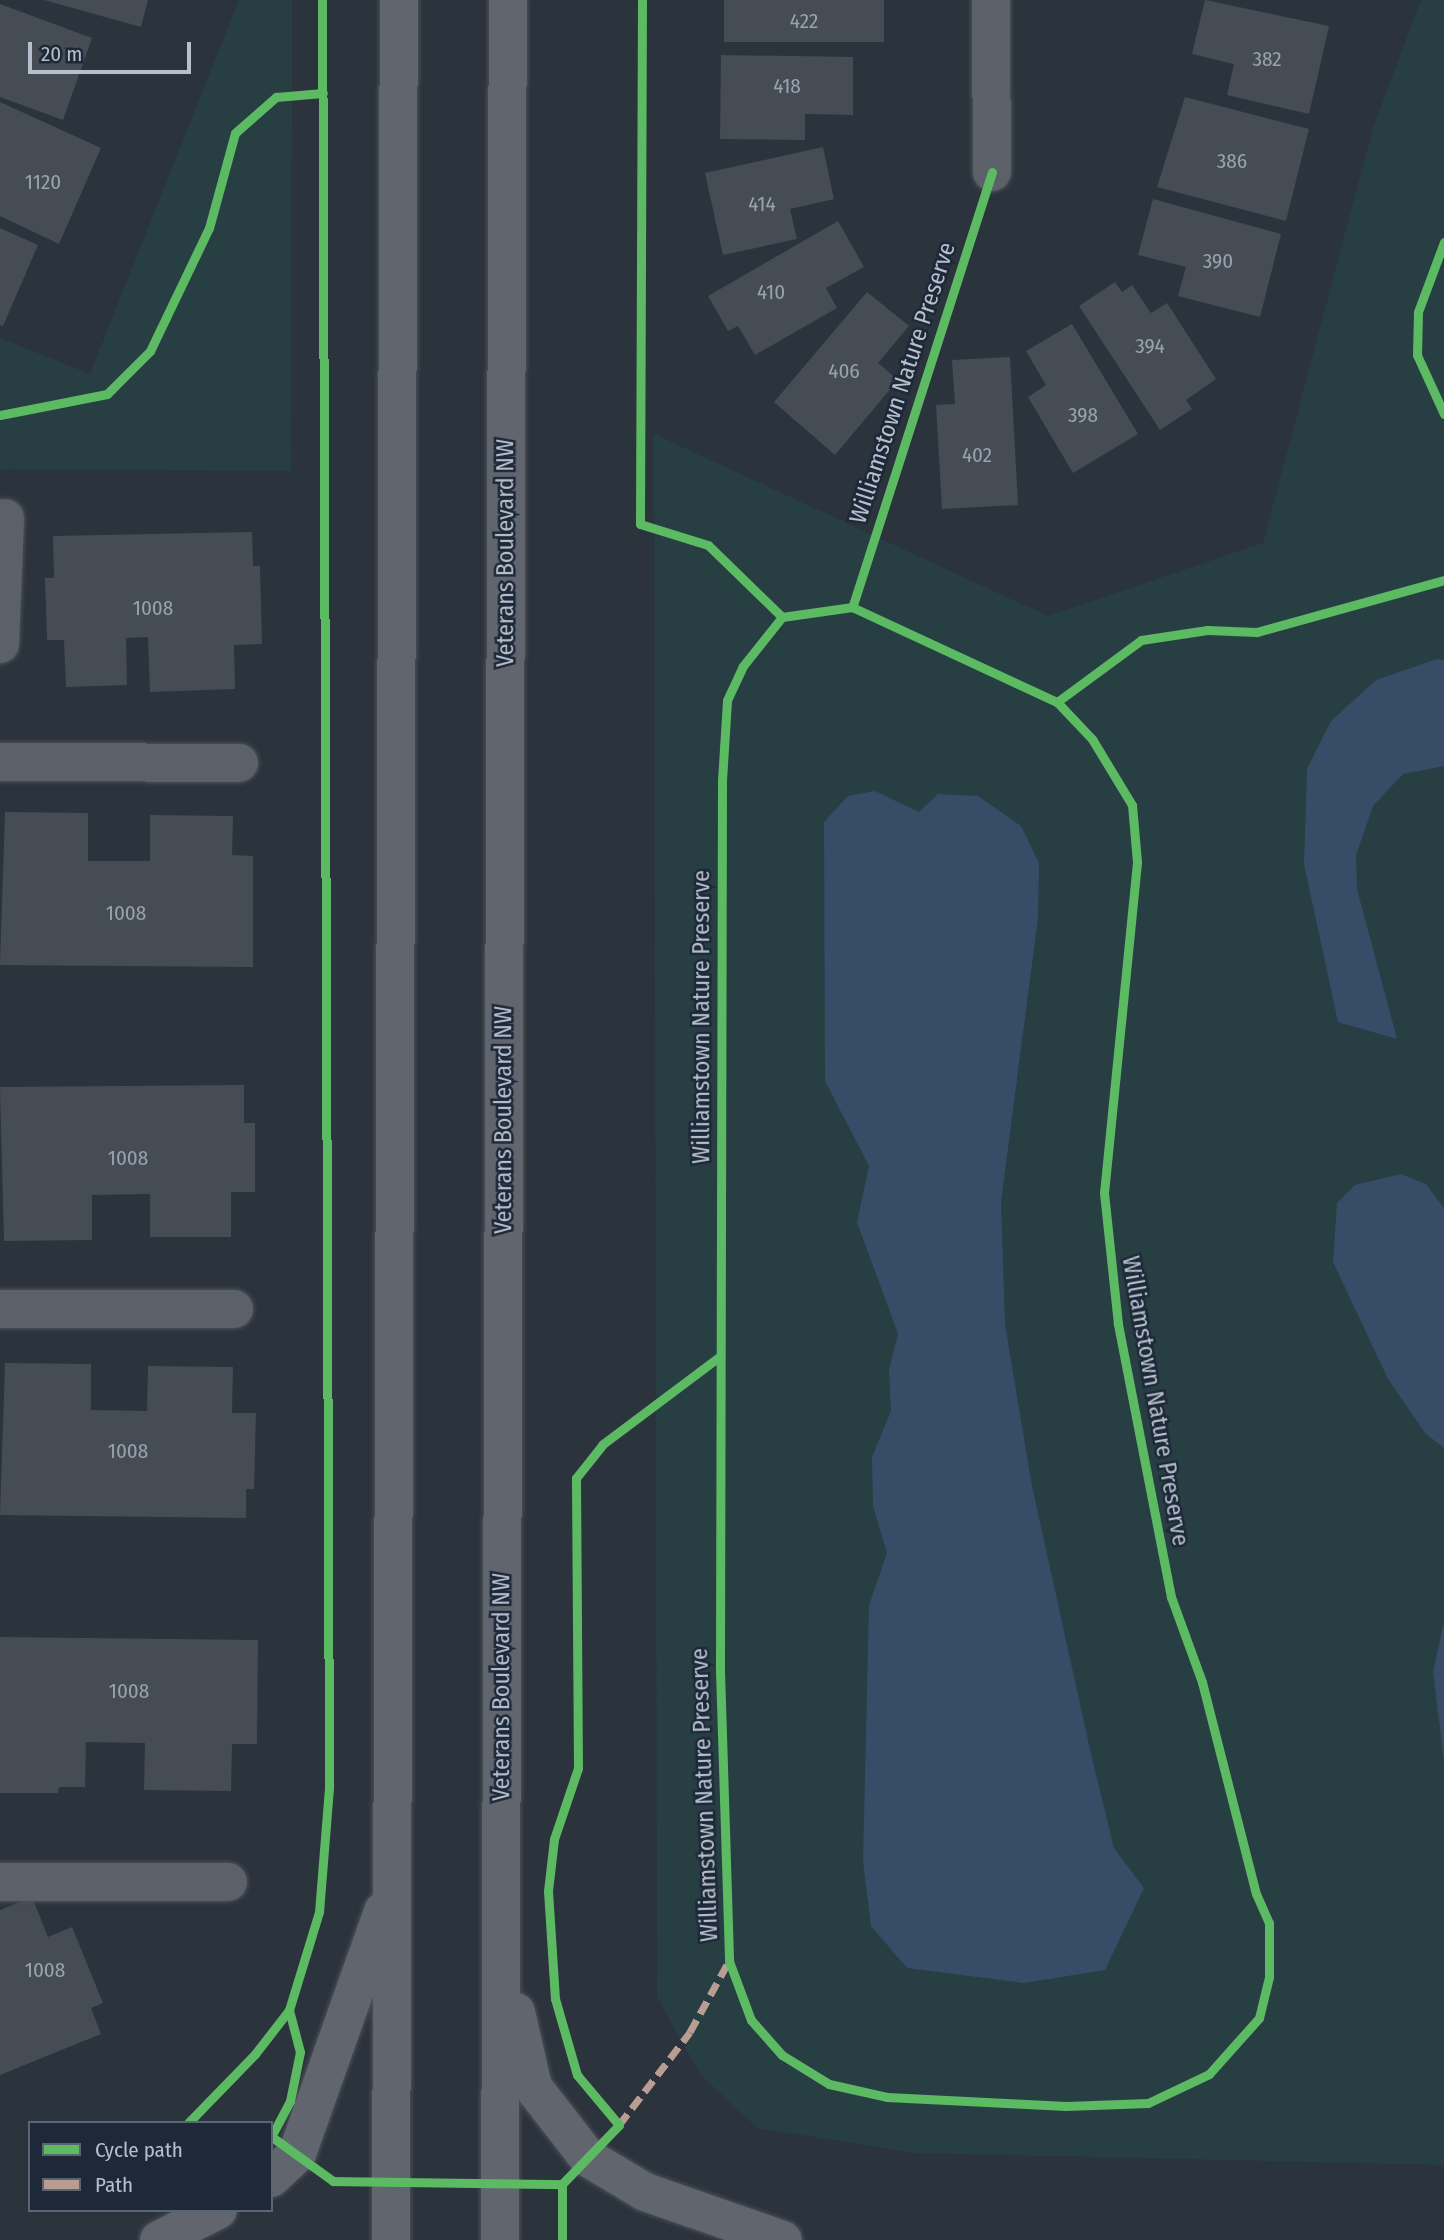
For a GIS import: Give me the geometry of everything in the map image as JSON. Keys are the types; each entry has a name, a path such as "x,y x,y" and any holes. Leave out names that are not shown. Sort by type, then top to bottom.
{"main road":[{"path":"391,2240 399,0"},
{"name":"Veterans Boulevard NW","path":"500,2240 508,0"},
{"path":"273,2176 297,2154 392,1886"},
{"path":"501,1949 533,2087 588,2158 645,2192 783,2240"},
{"path":"159,2240 214,2212"}],"street":[{"path":"991,0 992,172"},
{"path":"0,643 5,518"},
{"path":"0,762 239,763"},
{"path":"0,1310 233,1309"},
{"path":"0,1882 228,1882"}],"green space":[{"path":"239,0 292,0 291,471 0,469 0,338 90,374"},
{"path":"1421,0 1444,0 1444,2165 916,2153 757,2128 700,2074 657,1997 654,434 1048,616 1263,543 1373,128"}],"water":[{"path":"1437,659 1444,660 1444,766 1403,774 1373,806 1356,855 1357,889 1397,1039 1338,1022 1304,864 1307,769 1331,721 1376,680"},
{"path":"875,791 919,812 938,794 978,796 1021,826 1039,863 1038,918 1001,1202 1005,1324 1032,1486 1114,1848 1144,1888 1105,1970 1024,1983 907,1968 871,1926 863,1861 869,1605 887,1553 873,1506 872,1457 891,1411 889,1370 898,1334 857,1222 869,1166 825,1081 824,822 848,796"},
{"path":"1401,1174 1426,1184 1444,1208 1444,1448 1425,1433 1388,1379 1333,1262 1337,1203 1355,1185"},
{"path":"1444,1622 1444,1761 1433,1672"}],"building":[{"path":"44,0 148,0 141,27"},
{"path":"724,0 884,0 884,42 724,42"},
{"path":"1205,0 1329,26 1309,114 1227,95 1234,64 1192,54"},
{"path":"0,4 92,38 63,120 0,97"},
{"path":"721,55 853,57 853,115 805,114 805,140 720,139"},
{"path":"1185,97 1309,129 1286,221 1157,187"},
{"path":"0,102 101,148 59,244 0,216"},
{"path":"823,147 834,199 790,209 797,239 723,255 705,173"},
{"path":"1153,199 1281,234 1260,317 1178,296 1186,267 1138,255"},
{"path":"838,221 864,267 826,288 837,308 755,355 738,326 728,331 708,296"},
{"path":"0,228 38,245 3,326 0,325"},
{"path":"1115,282 1122,292 1132,285 1151,313 1167,303 1216,379 1186,400 1192,409 1160,430 1079,306"},
{"path":"867,292 909,326 878,363 898,380 835,455 774,402"},
{"path":"1072,324 1138,434 1073,473 1028,397 1046,385 1026,351"},
{"path":"1010,357 1018,505 942,509 936,405 955,404 952,360"},
{"path":"252,532 253,566 260,566 262,644 234,645 235,689 150,692 148,637 126,638 127,685 66,687 64,640 47,640 45,578 54,578 53,536"},
{"path":"5,812 88,813 88,861 150,861 150,815 233,816 232,855 253,856 253,967 0,965"},
{"path":"244,1085 244,1123 255,1123 255,1192 231,1192 231,1237 150,1237 150,1194 92,1195 92,1240 4,1241 0,1087"},
{"path":"5,1363 91,1364 91,1410 147,1411 148,1366 233,1367 232,1413 256,1413 254,1489 246,1489 246,1518 0,1515"},
{"path":"0,1637 258,1640 257,1744 232,1744 231,1791 144,1790 145,1743 86,1742 85,1787 59,1787 58,1793 0,1793"},
{"path":"32,1897 48,1937 72,1927 103,2003 91,2008 101,2034 0,2075 0,1910"}],"marked path":[{"path":"619,2125 690,2032 729,1961"}],"cycle path":[{"path":"190,2121 255,2054 289,2010 319,1912 329,1787 322,0"},
{"path":"642,0 640,524 708,545 782,617 852,607"},
{"path":"0,415 107,394 150,351 209,228 235,133 276,97 323,93"},
{"name":"Williamstown Nature Preserve","path":"992,172 852,607 1057,702 1141,640 1207,630 1257,632 1444,580"},
{"path":"1444,242 1418,312 1417,355 1444,414"},
{"name":"Williamstown Nature Preserve","path":"782,617 743,666 727,701 722,781 720,1671 729,1961 751,2020 782,2055 829,2084 887,2097 1066,2106 1148,2103 1209,2074 1259,2018 1269,1977 1269,1923 1256,1894 1202,1682 1171,1597 1118,1324 1104,1193 1137,862 1132,805 1092,739 1057,702"},
{"path":"562,2184 619,2125 577,2075 555,1999 548,1891 554,1839 578,1768 576,1478 603,1444 719,1357"},
{"path":"273,2133 290,2101 300,2052 289,2010"},
{"path":"273,2138 333,2181 562,2184 562,2240"}]}
